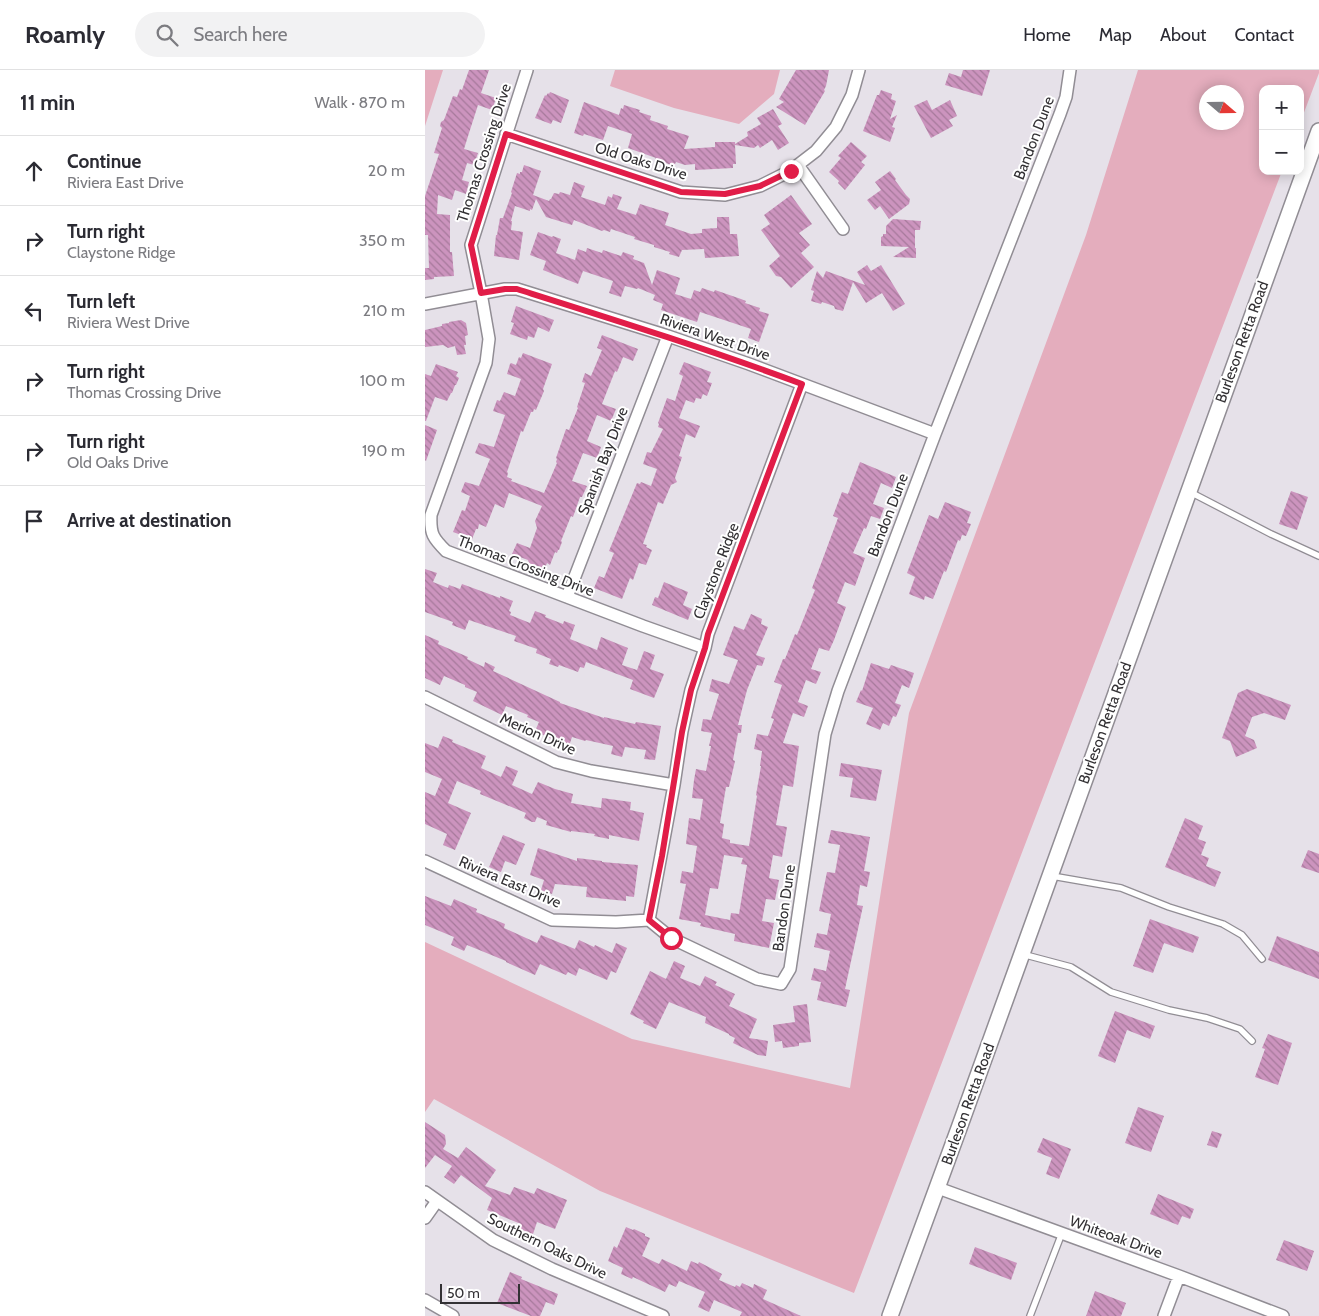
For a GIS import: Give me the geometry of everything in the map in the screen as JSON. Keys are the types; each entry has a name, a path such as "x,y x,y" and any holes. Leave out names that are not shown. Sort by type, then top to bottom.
{"street":[{"name":"Thomas Crossing Drive","path":"527,70 471,245 489,339 486,363 431,515 431,529 436,542 446,552 705,648"},
{"name":"Old Oaks Drive","path":"506,134 681,192 725,194 760,186 791,171 816,151 837,127 852,95 859,70"},
{"name":"Bandon Dune","path":"649,920 671,938 757,979 781,984 790,969 825,734 838,690 935,434 1060,114 1066,97 1070,70"},
{"name":"Burleson Retta Road","path":"890,1316 1023,954 1319,131"},
{"path":"798,165 843,229"},
{"name":"Riviera West Drive","path":"481,293 517,289 668,336 749,364 935,434"},
{"path":"425,304 481,293"},
{"name":"Spanish Bay Drive","path":"567,597 668,336"},
{"name":"Claystone Ridge","path":"649,920 691,690 708,634 802,384"},
{"name":"Merion Drive","path":"425,698 556,762 591,771 674,785"},
{"name":"Riviera East Drive","path":"425,861 553,920 616,922 649,920"},
{"name":"Whiteoak Drive","path":"937,1188 1283,1316"},
{"name":"Southern Oaks Drive","path":"425,1192 493,1240 552,1269 663,1316"},
{"path":"425,1218 437,1201"},
{"path":"1164,1316 1179,1276"},
{"path":"425,1300 453,1316"}],"lane":[{"path":"1188,491 1271,534 1319,556"},
{"path":"1050,875 1121,888 1169,907 1223,924 1242,935 1262,960"},
{"path":"1023,954 1071,967 1111,992 1240,1029 1252,1041"},
{"path":"1030,1316 1061,1233"}],"shaded area":[{"path":"425,70 443,70 425,126"},
{"path":"615,70 780,70 774,94 739,124 674,108 610,86"},
{"path":"1138,70 1319,70 1304,112 1304,85 1259,85 1259,175 1280,175 854,1293 600,1191 434,1099 425,1112 425,942 632,1039 850,1088 909,713 1086,235"}],"building":[{"path":"469,70 489,70 481,93 496,98 492,110 478,105 464,149 478,153 474,165 467,163 462,180 469,182 466,194 455,190 452,200 438,195 437,214 450,215 450,252 452,252 454,276 434,277 434,279 425,280 425,268 429,268 428,235 425,235 425,196 439,154 434,153 442,128 440,126 441,122 444,120 453,96 457,97 460,89 462,90"},
{"path":"796,70 829,70 825,91 805,125 776,107 784,102 779,99"},
{"path":"963,70 990,70 982,96 945,85 949,73 961,77"},
{"path":"881,90 892,94 891,99 896,101 890,119 897,115 892,127 895,128 890,142 863,131 877,95 879,95"},
{"path":"550,92 569,100 561,123 553,120 551,124 535,118 545,95"},
{"path":"927,100 932,110 950,100 957,116 949,120 953,126 931,138 914,106"},
{"path":"584,102 619,115 624,105 640,110 639,112 651,116 650,120 668,126 667,129 689,136 684,149 715,147 715,142 735,142 735,144 748,136 747,132 761,124 757,118 773,109 782,124 778,126 789,143 778,150 772,140 760,148 758,145 754,148 735,145 736,164 733,164 733,168 695,170 695,164 685,165 676,162 674,166 628,148 632,134 608,126 603,140 574,133"},
{"path":"851,142 867,156 861,162 865,165 845,190 829,172 841,158 838,156"},
{"path":"524,165 541,171 533,195 549,201 554,193 559,194 560,192 570,195 574,182 585,186 581,197 605,205 608,196 612,198 613,194 622,197 617,209 636,215 640,204 669,213 665,225 691,234 702,233 702,229 717,228 717,217 729,217 730,234 737,234 739,256 705,258 704,249 682,250 679,257 654,247 654,245 634,239 635,237 611,229 610,232 602,231 574,220 572,225 546,217 536,199 530,211 515,206 511,230 523,232 519,260 494,256 500,218 503,218 517,173 520,174 522,172"},
{"path":"890,171 910,199 909,204 889,219 880,206 875,210 867,200 881,190 875,182"},
{"path":"791,195 812,224 799,233 810,245 801,253 814,267 791,288 781,277 776,276 769,266 780,256 761,230 770,224 764,215"},
{"path":"893,219 921,221 920,230 915,230 916,258 893,257 909,247 881,246 881,237 883,234 886,234 886,226"},
{"path":"538,232 561,239 556,253 575,260 578,249 586,252 587,248 602,253 603,250 621,256 623,252 634,256 633,259 644,263 652,285 657,270 680,278 675,294 691,299 694,290 700,292 702,288 714,292 715,290 746,301 745,303 760,308 759,311 769,314 759,342 748,338 751,329 700,312 697,322 661,310 663,304 653,300 655,295 638,288 625,286 621,297 609,293 613,281 583,271 578,284 543,270 546,261 530,255"},
{"path":"867,265 871,271 881,265 905,304 893,311 882,293 866,303 853,282 843,311 822,302 821,304 811,301 814,291 811,290 817,271 823,278 826,271 865,285 857,272"},
{"path":"516,306 554,320 549,332 538,327 534,338 528,336 527,340 510,334 514,323 511,322"},
{"path":"461,320 466,323 468,335 465,336 466,345 464,345 466,354 457,355 455,346 448,348 443,345 425,347 425,330"},
{"path":"602,335 638,349 633,361 623,357 617,372 615,371 602,404 616,409 611,421 597,415 587,441 601,447 597,458 583,453 572,481 587,486 582,497 580,497 573,517 571,516 559,550 557,553 555,552 550,565 547,563 545,568 542,568 512,554 517,543 530,548 537,528 535,521 542,506 509,493 504,508 495,504 486,527 479,524 472,539 453,532 462,510 465,511 470,496 461,492 465,482 479,486 490,459 475,453 479,443 494,447 505,415 493,411 497,400 500,401 504,392 515,396 521,379 507,374 510,364 516,365 523,353 552,364 543,389 544,391 536,410 534,409 531,412 523,432 521,431 507,472 507,477 512,479 511,481 544,493 557,463 556,458 566,429 569,430 578,408 585,383 582,382 585,373 591,376 602,350 597,348"},
{"path":"684,362 711,372 707,382 712,383 707,396 703,394 701,399 696,398 694,403 686,400 679,418 700,426 695,438 686,434 679,456 682,457 675,478 677,482 671,485 663,504 658,502 643,544 652,550 646,565 639,563 633,580 630,578 622,599 594,588 599,576 604,578 614,553 609,551 637,483 640,484 641,482 651,486 657,469 643,464 647,452 651,453 663,429 658,427 658,423 667,398 675,401 683,376 679,374"},
{"path":"436,364 458,372 456,376 459,378 447,401 435,397 425,421 425,374 431,376"},
{"path":"425,425 437,430 426,461 425,460"},
{"path":"860,462 896,477 892,488 881,483 873,504 884,508 880,519 871,516 853,553 865,558 855,586 845,582 837,603 846,607 834,640 829,651 819,648 811,669 821,672 816,684 806,680 798,702 808,706 804,717 793,713 783,743 799,746 793,787 783,785 776,825 787,827 782,857 773,855 769,878 779,880 775,900 766,899 762,921 774,923 769,948 734,941 735,934 700,926 701,923 679,919 686,884 680,883 682,871 693,873 697,846 686,844 689,818 700,820 703,799 692,798 696,769 706,771 711,746 709,746 712,733 701,731 703,719 711,720 719,694 709,691 712,679 729,684 738,660 723,655 734,626 744,630 751,614 762,619 761,624 768,627 756,655 765,658 762,666 757,665 747,690 738,725 742,725 741,733 738,733 733,760 735,761 729,787 726,787 720,823 724,824 722,838 730,840 730,843 749,846 761,766 762,751 754,749 757,734 768,736 774,719 771,718 782,685 774,682 795,634 797,635 815,590 812,588 838,518 833,516 842,492 848,494","holes":["724,855 743,858 741,864 747,865 739,914 731,913 730,920 705,915 710,888 718,889"]},
{"path":"1291,491 1308,497 1297,530 1279,524"},
{"path":"945,502 971,512 967,523 971,524 966,536 962,535 960,541 958,540 933,599 925,596 924,600 909,594 915,577 907,573 929,515 938,519"},
{"path":"425,569 437,573 433,582 448,588 449,585 460,589 462,584 513,601 509,611 511,612 510,615 530,623 535,611 563,624 564,621 575,625 570,639 597,650 601,637 628,648 622,665 637,670 644,651 655,655 650,669 664,674 654,698 630,689 633,680 586,662 584,668 580,667 578,672 559,665 558,667 549,664 551,659 536,653 537,649 514,641 516,636 469,620 465,630 452,625 453,622 425,612"},
{"path":"664,582 688,592 683,605 692,609 688,620 652,605 655,597 658,598"},
{"path":"425,635 439,641 438,644 468,657 467,659 484,667 485,662 495,667 493,671 560,703 604,718 635,724 636,722 661,726 655,760 644,759 646,750 625,747 622,757 611,754 613,746 572,737 569,746 535,731 539,722 527,717 528,715 506,706 502,715 473,701 477,692 465,687 465,685 444,676 440,685 425,678"},
{"path":"871,663 889,669 891,665 914,673 909,688 902,685 895,703 901,705 896,717 893,716 889,726 883,723 880,730 866,724 873,708 856,702 862,691"},
{"path":"1247,689 1291,705 1285,720 1264,713 1252,717 1245,736 1254,740 1257,748 1236,757 1230,741 1222,738 1238,693"},
{"path":"443,736 453,740 452,742 486,756 481,768 501,777 506,766 518,771 512,785 532,794 538,782 573,794 571,803 601,808 602,798 631,802 630,810 644,813 639,841 609,835 609,839 594,836 595,834 571,832 546,825 547,821 537,817 535,822 532,822 524,818 526,813 480,794 481,791 457,781 448,803 471,813 455,850 443,845 447,834 425,824 425,792 435,796 442,779 425,772 425,743 438,748"},
{"path":"841,763 882,770 876,801 850,797 853,778 839,776"},
{"path":"1185,818 1203,826 1198,839 1206,842 1201,855 1209,858 1206,866 1221,872 1215,887 1165,867"},
{"path":"831,830 870,837 864,871 870,872 867,887 860,885 857,905 863,906 845,989 850,990 846,1007 817,1000 821,982 811,980 814,968 826,971 830,951 814,947 817,933 827,935 831,914 819,911 827,872 835,873 840,845 828,843"},
{"path":"503,835 525,844 516,865 505,861 501,872 489,867"},
{"path":"538,848 577,861 577,858 638,865 634,897 626,896 626,901 586,897 587,887 555,884 552,894 541,890 544,880 530,875"},
{"path":"1308,850 1319,854 1319,873 1301,867"},
{"path":"425,896 451,906 454,899 477,909 476,912 505,924 504,928 537,943 541,935 575,949 579,940 612,953 616,943 627,948 616,973 611,971 607,980 579,968 576,976 568,972 566,975 540,964 535,975 467,945 464,951 451,945 454,937 425,925"},
{"path":"1150,919 1199,937 1193,953 1164,943 1153,973 1133,966"},
{"path":"1277,936 1319,952 1319,979 1268,960"},
{"path":"674,961 685,966 680,978 700,986 705,976 717,982 715,985 735,994 729,1006 757,1019 749,1038 768,1041 766,1056 758,1055 733,1043 735,1038 705,1023 706,1017 669,1002 656,1029 630,1014 650,971 666,979"},
{"path":"807,1004 811,1042 799,1043 799,1046 783,1048 782,1041 775,1042 773,1025 795,1022 793,1006"},
{"path":"1115,1011 1155,1026 1150,1039 1127,1030 1115,1063 1098,1056"},
{"path":"1268,1034 1292,1043 1278,1085 1255,1077 1265,1049 1262,1048"},
{"path":"1138,1107 1164,1116 1151,1152 1125,1143"},
{"path":"425,1122 445,1135 446,1144 443,1149 458,1158 466,1147 496,1170 485,1186 510,1195 514,1187 534,1194 537,1188 567,1200 555,1229 537,1222 533,1234 520,1229 521,1224 487,1210 492,1198 461,1175 454,1184 444,1177 452,1166 435,1155 425,1168"},
{"path":"1212,1131 1222,1134 1217,1148 1207,1145"},
{"path":"1043,1138 1071,1149 1059,1179 1046,1174 1052,1158 1037,1152"},
{"path":"1158,1194 1194,1209 1190,1219 1182,1216 1178,1225 1150,1214"},
{"path":"626,1227 645,1234 645,1236 650,1238 642,1256 659,1264 662,1259 687,1271 691,1261 698,1264 699,1262 722,1274 719,1280 735,1287 736,1285 740,1287 742,1283 753,1288 754,1284 767,1290 763,1299 801,1316 740,1316 742,1312 714,1300 709,1312 698,1307 705,1292 679,1281 676,1287 669,1284 665,1292 633,1277 632,1279 621,1274 623,1268 608,1261 614,1246 617,1248"},
{"path":"1284,1240 1314,1251 1307,1271 1276,1260"},
{"path":"975,1247 1017,1263 1011,1280 969,1264"},
{"path":"510,1272 522,1277 521,1279 558,1294 554,1305 546,1302 540,1316 531,1316 497,1303"},
{"path":"1095,1291 1126,1303 1121,1316 1086,1316"}],"route":[{"path":"671,938 649,920 691,690 708,634 802,384 668,336 517,289 481,293 471,245 506,134 681,192 725,194 760,186 791,171"}]}
